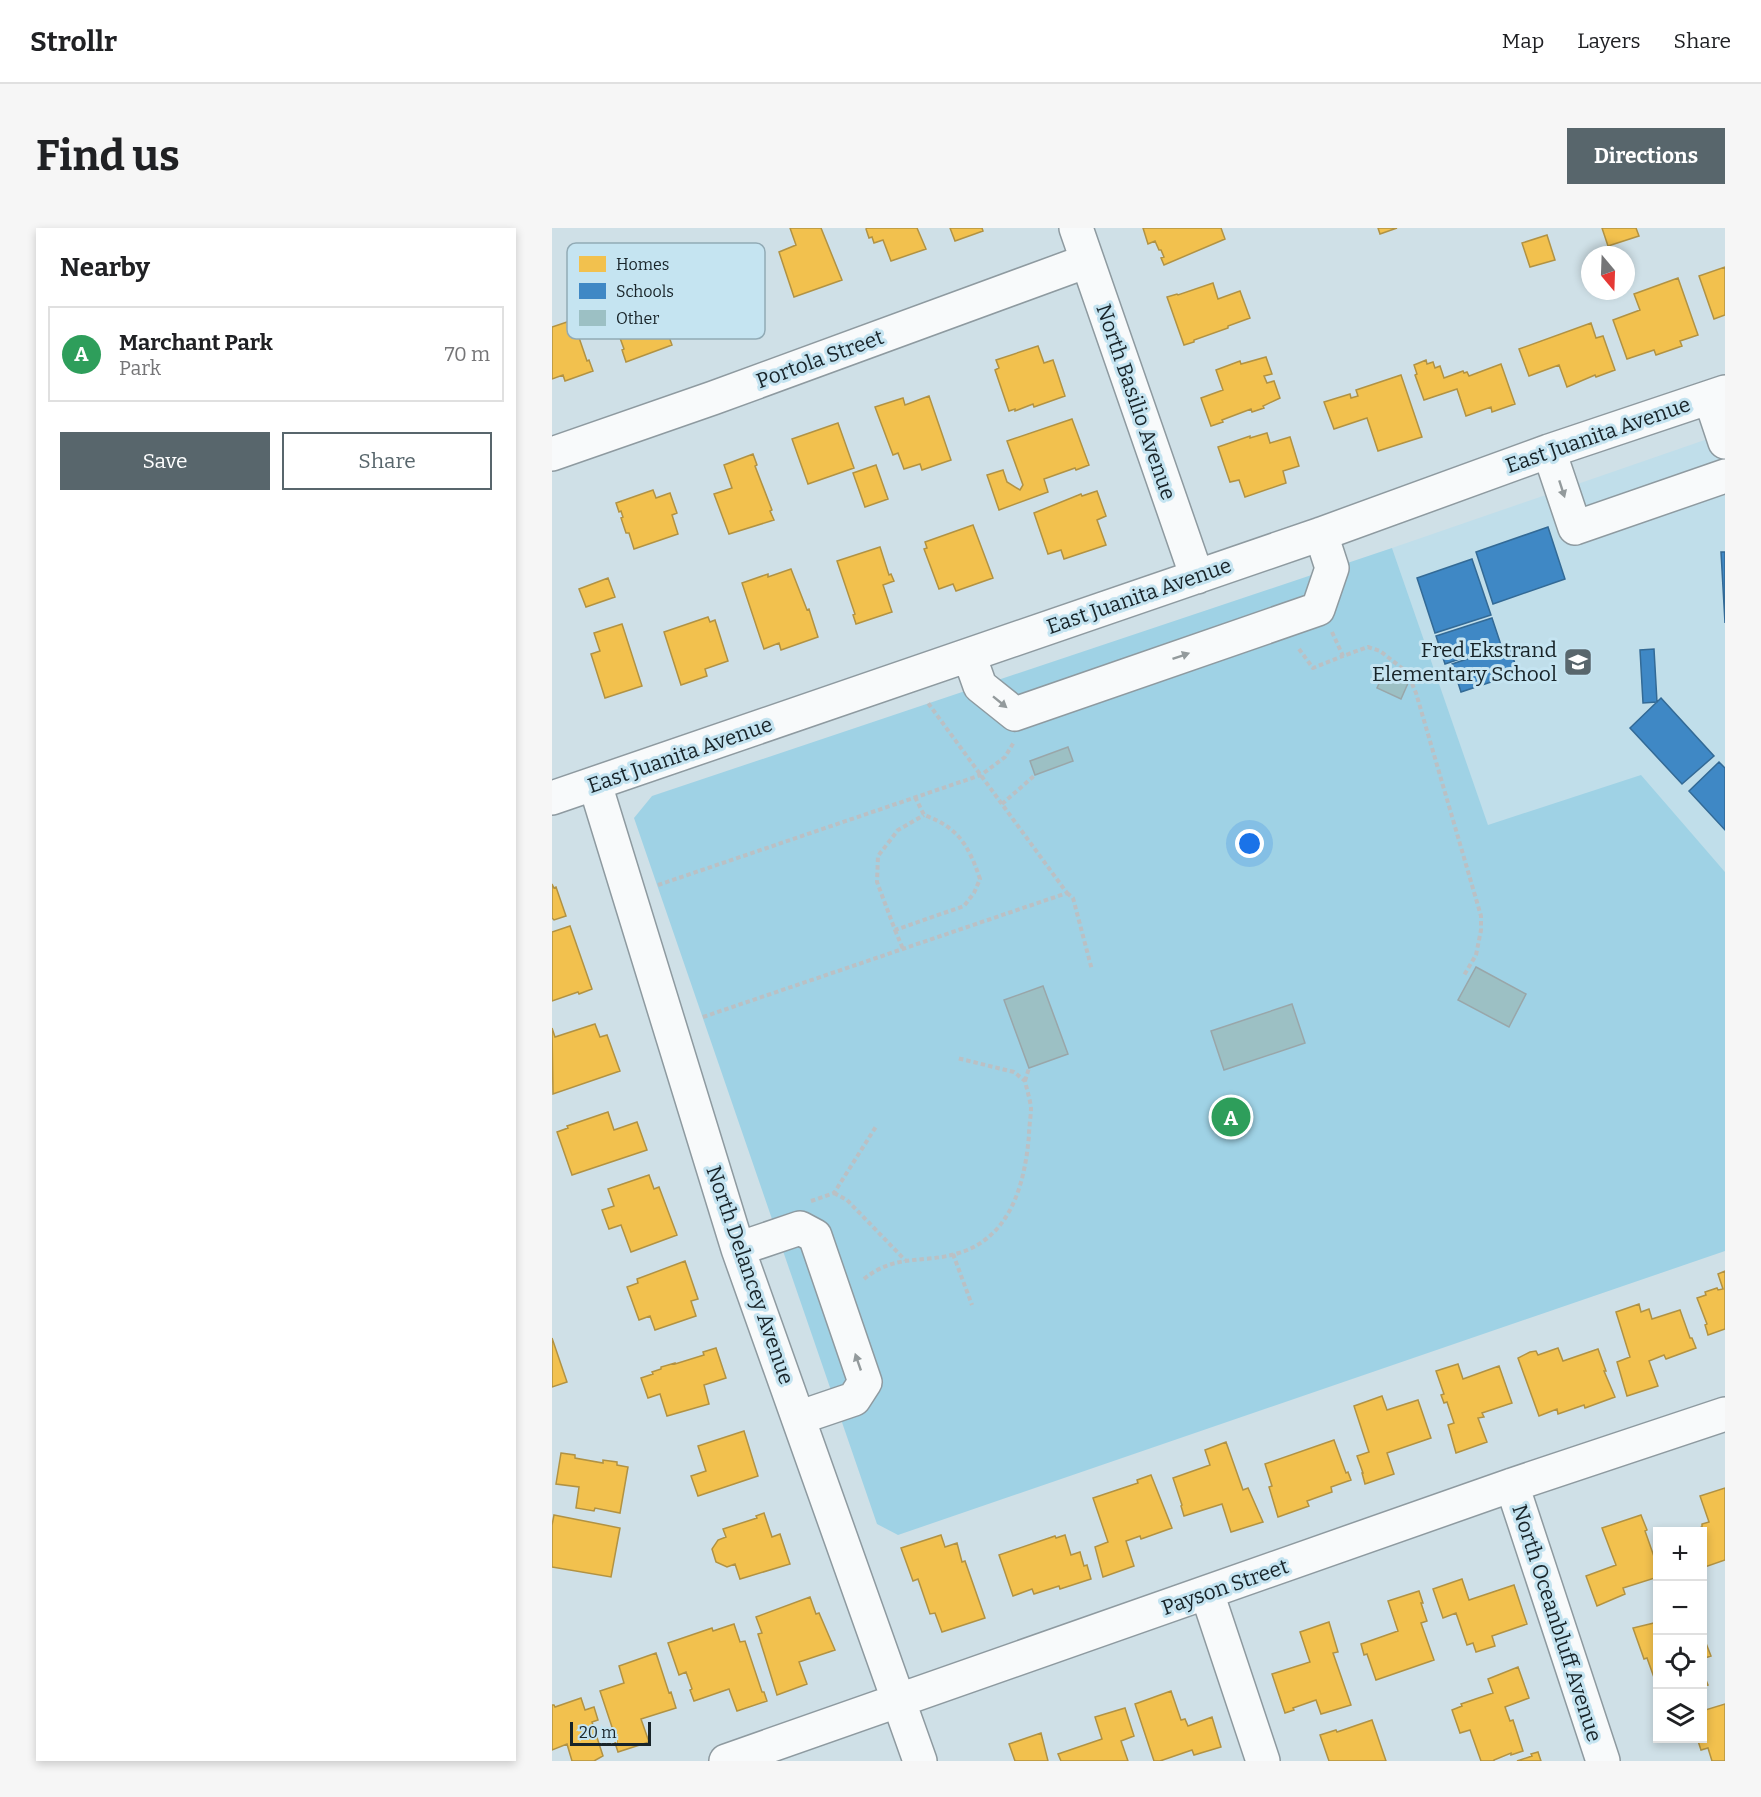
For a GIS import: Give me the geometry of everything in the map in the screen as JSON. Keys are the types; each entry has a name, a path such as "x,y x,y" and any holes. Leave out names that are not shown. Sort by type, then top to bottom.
{"street":[{"name":"North Basilio Avenue","path":"1076,228 1197,577"},
{"name":"Portola Street","path":"552,454 724,394 1087,261"},
{"name":"East Juanita Avenue","path":"552,798 1197,577 1549,451 1718,394"},
{"path":"1718,394 1725,442"},
{"path":"1549,451 1575,528 1725,476"},
{"path":"969,655 980,686 1015,714 1318,609 1332,568 1321,534"},
{"name":"North Delancey Avenue","path":"595,784 738,1249 920,1761"},
{"path":"738,1249 800,1228 815,1236 865,1382 854,1399 798,1419"},
{"name":"Payson Street","path":"726,1761 1512,1485 1725,1414"},
{"name":"North Oceanbluff Avenue","path":"1512,1485 1603,1761"},
{"path":"1207,1593 1263,1761"}],"path":[{"path":"1331,630 1343,656"},
{"path":"1299,649 1314,668 1368,647 1380,651 1407,672 1416,693 1481,916 1476,955 1463,977"},
{"path":"928,703 1067,893 1073,898 1092,970"},
{"path":"657,885 981,775 1005,757 1016,740"},
{"path":"1002,804 1035,775"},
{"path":"895,930 964,906 974,893 980,879 973,857 954,832 941,822 924,816 915,796"},
{"path":"903,949 877,882 878,856 898,830 924,816"},
{"path":"703,1017 1067,893"},
{"path":"957,1058 1014,1072 1025,1081"},
{"path":"864,1279 889,1263 961,1253 986,1239 1005,1219 1017,1195 1027,1159 1031,1109 1025,1081 1029,1068"},
{"path":"802,1204 834,1193 877,1125"},
{"path":"834,1193 848,1200 905,1260"},
{"path":"953,1254 972,1305"}],"shaded area":[{"name":"Fred Ekstrand Elementary School","path":"1725,433 1725,872 1640,776 1488,826 1392,548"},
{"path":"1392,548 1488,825 1641,775 1725,872 1725,1251 898,1535 877,1524 634,818 652,796"}],"building: Homes":[{"path":"790,228 821,228 842,280 794,297 779,252 796,245"},
{"path":"867,228 917,228 926,249 891,261 883,240 874,243 872,237 869,238"},
{"path":"950,228 982,228 983,231 955,241"},
{"path":"1143,228 1221,228 1225,239 1164,265 1161,250 1155,241 1148,244"},
{"path":"1378,228 1397,228 1380,234"},
{"path":"1602,228 1636,228 1639,236 1608,246"},
{"path":"1547,235 1555,260 1530,267 1522,243"},
{"path":"1725,267 1725,315 1714,319 1699,276"},
{"path":"1678,278 1698,335 1680,341 1682,346 1656,355 1654,350 1627,359 1613,320 1640,310 1635,294"},
{"path":"1213,283 1218,299 1240,291 1250,318 1184,345 1167,297"},
{"path":"567,322 567,339 579,339 593,371 565,381 563,375 552,379 552,327"},
{"path":"1591,323 1596,338 1603,336 1615,370 1596,377 1595,375 1567,387 1559,365 1529,376 1519,349"},
{"path":"620,339 670,339 672,345 626,362 622,350 624,349"},
{"path":"1038,346 1044,363 1053,360 1065,396 1034,407 1033,404 1009,411 995,370 999,368 996,360"},
{"path":"1266,357 1272,374 1264,376 1267,383 1274,381 1280,398 1263,406 1264,408 1252,412 1251,409 1211,426 1201,398 1223,390 1216,370 1240,361 1241,364"},
{"path":"1426,360 1427,364 1433,362 1435,368 1440,366 1444,378 1463,371 1469,376 1501,364 1515,404 1492,412 1491,407 1466,416 1457,389 1424,400 1414,365"},
{"path":"1401,375 1422,437 1378,451 1367,418 1334,429 1324,402 1350,394 1351,398 1358,396 1356,390"},
{"path":"929,396 951,460 922,470 920,464 904,469 898,453 893,455 875,407 903,398 905,405"},
{"path":"1072,419 1089,465 1044,479 1048,492 999,510 987,475 1003,470 1007,482 1020,490 1023,485 1007,441"},
{"path":"838,423 854,468 808,484 792,439"},
{"path":"1267,433 1270,443 1290,437 1299,466 1283,471 1286,483 1245,497 1239,480 1230,482 1218,447"},
{"path":"753,454 774,520 729,534 714,494 732,488 724,465"},
{"path":"876,465 888,499 865,507 853,473"},
{"path":"653,490 656,498 670,493 677,513 672,515 678,534 634,549 616,503"},
{"path":"1097,491 1106,516 1097,520 1106,545 1064,559 1061,550 1048,554 1034,513 1081,494 1082,496"},
{"path":"973,525 993,578 956,591 953,584 939,589 924,549 927,548 925,542"},
{"path":"880,547 889,575 891,574 894,581 883,585 892,612 856,624 853,615 855,614 837,561"},
{"path":"791,569 807,610 809,609 818,637 781,650 779,643 764,649 742,583"},
{"path":"608,578 615,597 586,607 579,589"},
{"path":"708,617 710,622 715,620 728,661 705,669 707,676 681,685 664,632"},
{"path":"622,624 642,686 605,698 591,654 600,651 594,633"},
{"path":"552,884 554,888 556,887 566,916 554,920 552,918"},
{"path":"570,926 592,989 552,1001 552,932"},
{"path":"595,1024 600,1037 607,1035 620,1071 553,1094 552,1028 555,1037"},
{"path":"608,1112 614,1130 637,1122 647,1150 572,1175 557,1132 568,1128 567,1126"},
{"path":"649,1175 654,1189 659,1187 677,1235 631,1252 621,1225 609,1229 602,1210 614,1206 608,1189"},
{"path":"685,1261 698,1299 691,1301 696,1316 655,1330 650,1316 639,1320 627,1287 638,1283 637,1279"},
{"path":"1725,1271 1725,1329 1708,1335 1705,1325 1707,1324 1697,1298 1706,1295 1705,1292 1717,1288 1718,1290 1723,1289 1718,1274"},
{"path":"1639,1304 1641,1312 1649,1309 1652,1319 1680,1310 1696,1348 1666,1359 1664,1355 1649,1361 1658,1386 1627,1396 1617,1362 1630,1357 1616,1312"},
{"path":"552,1338 567,1382 552,1387"},
{"path":"716,1348 726,1378 704,1385 709,1404 667,1416 660,1394 648,1398 641,1378 653,1374 652,1372 661,1367 704,1355 703,1352"},
{"path":"1558,1348 1563,1361 1598,1349 1615,1397 1585,1408 1584,1405 1558,1414 1557,1409 1539,1416 1518,1358 1530,1352 1536,1351 1538,1355"},
{"path":"1458,1364 1463,1379 1499,1366 1512,1403 1482,1413 1484,1417 1478,1418 1487,1442 1456,1453 1448,1425 1454,1423 1447,1402 1444,1403 1441,1395 1444,1394 1436,1371"},
{"path":"1382,1396 1387,1410 1418,1400 1431,1438 1387,1453 1394,1474 1365,1484 1357,1456 1369,1452 1354,1406"},
{"path":"744,1431 758,1476 698,1496 691,1476 706,1471 698,1446"},
{"path":"1334,1440 1346,1473 1348,1472 1351,1480 1331,1487 1332,1492 1307,1501 1309,1506 1278,1517 1265,1464"},
{"path":"1226,1442 1243,1490 1248,1488 1263,1522 1231,1532 1222,1504 1184,1516 1173,1478 1210,1465 1205,1450"},
{"path":"561,1453 603,1463 603,1460 617,1462 617,1465 628,1467 620,1513 595,1508 594,1511 576,1508 579,1487 556,1484"},
{"path":"1151,1475 1172,1528 1141,1539 1140,1536 1126,1541 1134,1566 1103,1577 1095,1547 1108,1542 1093,1498 1138,1483 1137,1480"},
{"path":"1725,1488 1725,1560 1707,1566 1707,1527 1702,1527 1702,1524 1709,1522 1700,1496"},
{"path":"764,1513 772,1537 780,1534 790,1564 740,1579 735,1564 727,1567 716,1562 712,1549 718,1540 726,1537 723,1529 757,1518 756,1516"},
{"path":"554,1515 620,1528 611,1577 552,1567"},
{"path":"1641,1515 1653,1554 1653,1579 1623,1588 1625,1594 1597,1606 1586,1576 1616,1565 1602,1528"},
{"path":"941,1535 945,1547 957,1543 962,1562 965,1561 985,1618 942,1632 935,1613 930,1614 918,1579 913,1581 901,1548"},
{"path":"1065,1535 1071,1555 1080,1552 1091,1579 1060,1589 1059,1586 1034,1594 1032,1589 1013,1596 999,1555 1055,1536 1056,1538"},
{"path":"1462,1579 1469,1600 1514,1585 1527,1624 1492,1636 1495,1646 1476,1652 1473,1643 1467,1645 1456,1613 1443,1618 1433,1589"},
{"path":"1419,1591 1427,1621 1421,1623 1434,1660 1376,1680 1361,1644 1398,1631 1388,1601"},
{"path":"810,1597 816,1614 819,1613 835,1650 799,1662 807,1684 777,1695 758,1634 762,1633 756,1617"},
{"path":"1329,1622 1338,1652 1333,1653 1351,1705 1321,1714 1316,1700 1285,1713 1272,1674 1310,1662 1300,1632"},
{"path":"1653,1623 1653,1675 1647,1658 1644,1659 1633,1628"},
{"path":"734,1624 740,1642 745,1641 767,1701 737,1711 729,1689 694,1701 686,1672 679,1675 668,1643 712,1628 713,1631"},
{"path":"1707,1646 1711,1656 1707,1657"},
{"path":"656,1653 676,1708 641,1719 649,1742 618,1752 615,1743 617,1742 600,1691 624,1683 619,1666"},
{"path":"1518,1667 1529,1698 1505,1707 1510,1721 1513,1720 1523,1751 1511,1755 1511,1753 1494,1761 1481,1761 1470,1730 1460,1733 1452,1710 1462,1706 1461,1704 1493,1693 1488,1679"},
{"path":"1171,1691 1181,1720 1185,1719 1188,1726 1212,1717 1221,1747 1194,1755 1192,1750 1154,1761 1135,1704"},
{"path":"581,1698 585,1710 594,1707 598,1720 592,1722 603,1756 594,1761 572,1761 567,1744 552,1750 552,1705 555,1707"},
{"path":"1725,1704 1725,1761 1712,1761 1708,1748 1701,1750 1699,1743 1707,1743 1707,1709"},
{"path":"1125,1708 1134,1736 1121,1741 1128,1761 1061,1761 1058,1754 1102,1739 1095,1717"},
{"path":"1372,1720 1386,1761 1329,1761 1320,1735 1336,1730 1337,1732"},
{"path":"1041,1733 1048,1761 1015,1761 1009,1744"},
{"path":"1538,1752 1541,1761 1517,1761 1532,1756 1531,1754"}],"building: Schools":[{"path":"1548,527 1565,579 1493,604 1476,552"},
{"path":"1721,552 1725,552 1725,623"},
{"path":"1472,559 1491,615 1435,633 1417,578"},
{"path":"1492,618 1501,645 1445,664 1436,636"},
{"path":"1509,645 1518,673 1461,692 1452,664"},
{"path":"1654,649 1657,702 1643,703 1640,650"},
{"path":"1661,698 1714,756 1682,784 1630,728"},
{"path":"1719,762 1725,768 1725,830 1689,791"}],"building: Other":[{"path":"1385,671 1409,681 1401,699 1377,688"},
{"path":"1068,747 1073,761 1035,775 1030,761"},
{"path":"1476,967 1526,994 1509,1027 1458,1000"},
{"path":"1043,986 1068,1054 1029,1068 1004,1000"},
{"path":"1292,1004 1305,1043 1224,1070 1211,1031"}],"place":[{"name":"Fred Ekstrand Elementary School","path":"1578,662"},
{"name":"Marchant Park","path":"1231,1117"}]}
